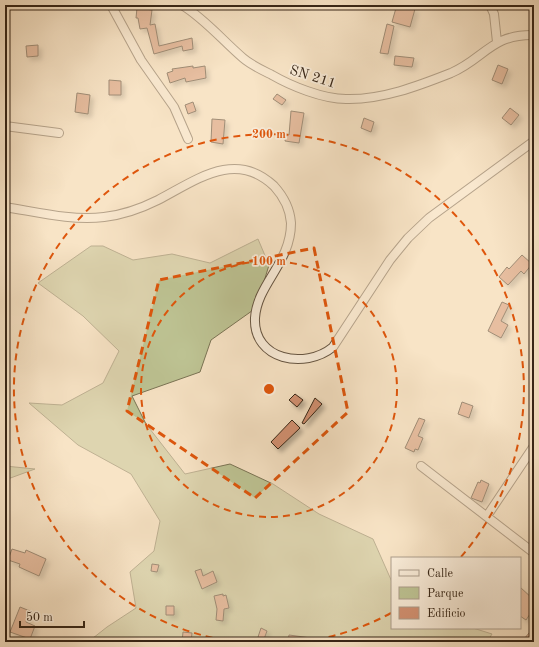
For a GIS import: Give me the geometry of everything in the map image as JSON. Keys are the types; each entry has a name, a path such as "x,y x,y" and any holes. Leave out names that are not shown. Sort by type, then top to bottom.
{"street":[{"path":"111,5 141,60 174,107 188,139"},
{"name":"SN 211","path":"182,5 195,13 244,59 282,81 316,94 346,99 373,96 413,88 457,70 497,42 522,35 534,35"},
{"path":"490,5 494,14 497,42"},
{"path":"5,126 59,133"},
{"path":"5,207 56,215 103,217 131,211 158,200 208,173 233,170 248,171 260,176 273,186 286,202 290,214 290,237 286,251 267,285 256,309 255,320 257,330 266,348 289,359 306,360 324,354 333,347 390,260 408,238 429,218 534,142"},
{"path":"486,516 534,446"},
{"path":"421,466 534,553"}],"highlighted area":[{"path":"314,248 348,412 255,498 127,411 159,280"}],"green space":[{"path":"258,239 269,265 256,308 211,340 200,372 132,396 146,424 185,474 230,464 273,484 319,514 373,539 391,580 391,629 476,629 492,634 487,642 88,642 107,627 136,608 130,572 154,551 160,521 131,474 78,445 29,403 62,405 103,383 119,351 83,316 38,283 91,246 103,246 133,260 172,254 210,263"},
{"path":"5,466 35,469 5,480"}],"building":[{"path":"401,5 415,9 410,27 392,22 396,8 400,9"},
{"path":"137,8 152,10 150,25 155,24 159,46 192,38 193,49 183,51 182,46 154,54 147,28 140,29 138,18 136,18"},
{"path":"387,24 394,26 388,54 380,53"},
{"path":"38,45 38,56 27,57 26,46"},
{"path":"395,56 414,58 412,67 394,65"},
{"path":"498,65 508,69 502,84 492,80"},
{"path":"193,66 193,68 205,66 206,78 186,82 185,78 170,83 167,73 173,71 172,69"},
{"path":"109,80 121,81 121,95 109,95"},
{"path":"77,93 90,95 88,114 75,112"},
{"path":"277,94 286,100 282,105 273,99"},
{"path":"193,102 196,111 188,114 185,105"},
{"path":"510,108 519,115 511,125 502,118"},
{"path":"291,111 304,113 299,143 285,141 286,134 289,135"},
{"path":"364,118 374,122 371,132 361,128"},
{"path":"212,119 225,120 223,144 211,142"},
{"path":"522,255 532,264 524,274 521,271 508,285 499,277 507,267 509,269"},
{"path":"502,302 509,305 501,321 508,325 501,338 488,331"},
{"path":"295,394 303,400 297,407 289,400"},
{"path":"315,398 322,404 304,424 302,423"},
{"path":"462,402 473,406 469,418 458,414"},
{"path":"419,418 425,420 418,436 423,438 418,450 415,449 414,452 405,448"},
{"path":"292,420 300,428 278,449 271,442"},
{"path":"481,480 489,484 482,502 471,498 478,482 480,483"},
{"path":"12,549 25,553 26,550 46,559 39,576 19,567 20,564 8,560"},
{"path":"152,564 159,565 157,572 151,571"},
{"path":"201,569 203,576 213,571 217,582 202,589 195,571"},
{"path":"521,588 534,600 534,608 526,620 521,617"},
{"path":"223,594 223,596 226,595 229,608 224,609 223,621 216,620 217,609 214,596"},
{"path":"166,606 174,606 174,615 166,615"},
{"path":"20,607 30,611 26,622 35,626 30,639 10,632"},
{"path":"534,627 534,642 527,642 524,639"},
{"path":"261,628 267,631 264,639 258,637"},
{"path":"183,632 192,633 191,642 182,642"},
{"path":"289,635 311,638 310,642 288,642"}]}
